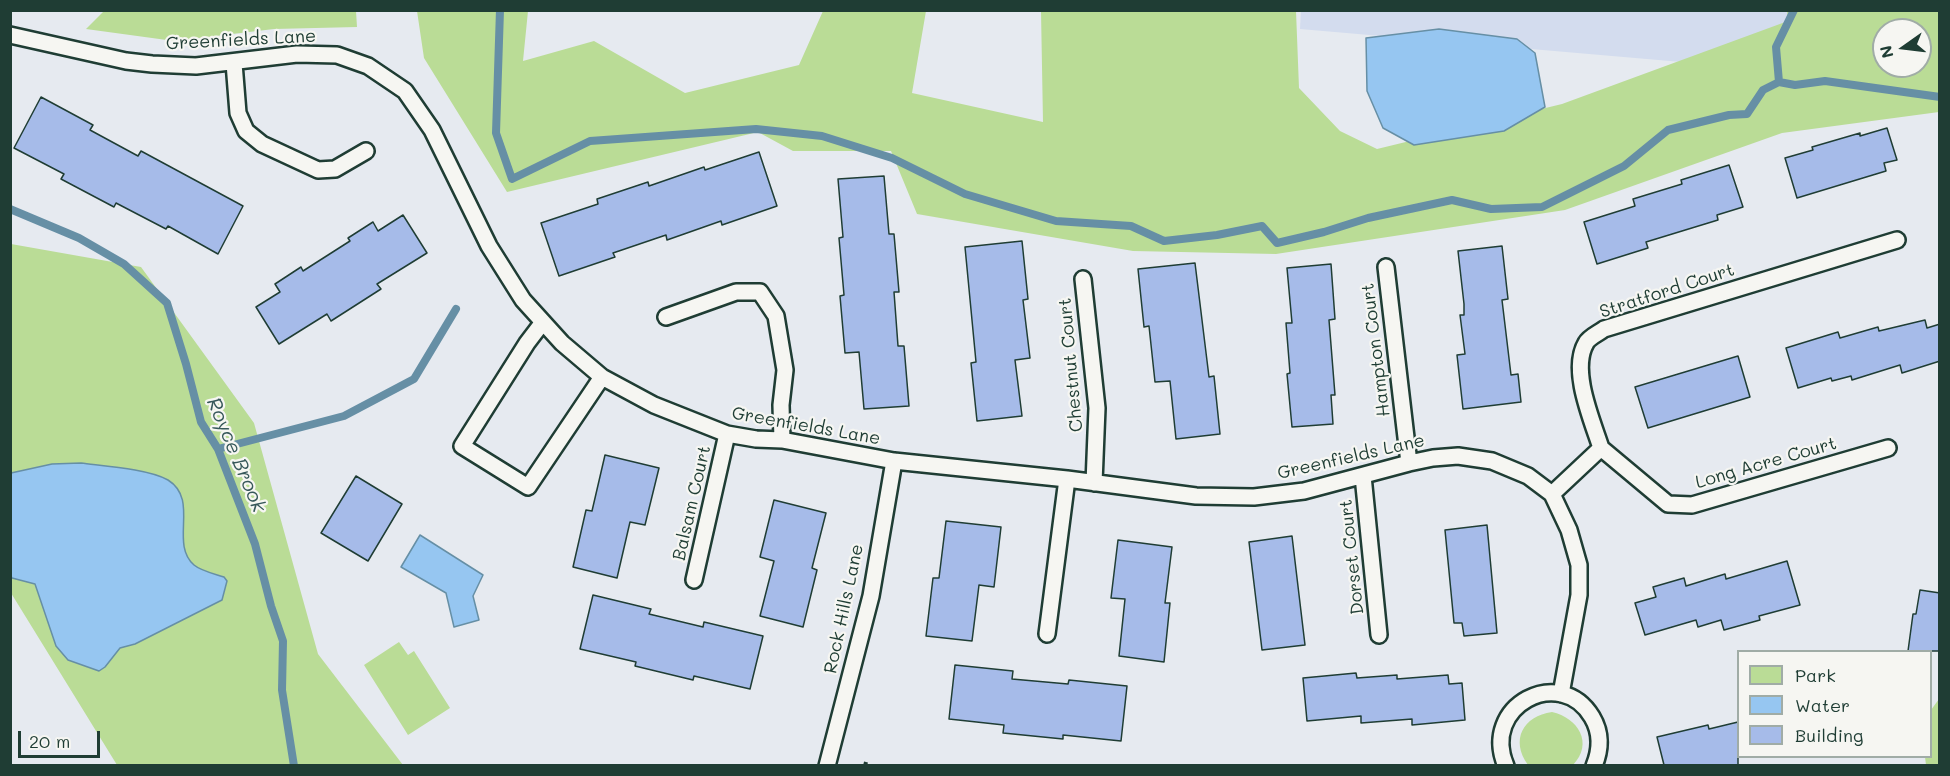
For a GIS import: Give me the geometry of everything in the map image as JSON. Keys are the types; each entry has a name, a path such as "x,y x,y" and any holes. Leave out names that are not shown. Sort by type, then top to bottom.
{"lane":[{"name":"Greenfields Lane","path":"10,35 135,62 196,66 297,54 337,55 368,66 405,91 432,130 489,246 523,300 562,343 602,377 654,405 727,434 756,439 782,440 894,460 1196,496 1254,497 1304,491 1409,463 1458,456 1492,461 1528,476 1552,494 1569,530 1579,565 1579,595 1562,694"},
{"path":"234,63 238,113 246,131 262,144 318,170 335,169 366,151"},
{"name":"Stratford Court","path":"1601,448 1582,385 1580,360 1587,341 1604,328 1897,240"},
{"name":"Hampton Court","path":"1386,267 1409,463"},
{"name":"Chestnut Court","path":"1083,279 1097,408 1094,483"},
{"path":"666,317 736,292 760,292 776,316 785,370 781,405 782,440"},
{"path":"543,322 462,446 528,487 602,377"},
{"name":"Balsam Court","path":"694,580 727,434"},
{"path":"1552,494 1601,448"},
{"name":"Long Acre Court","path":"1601,448 1668,504 1692,505 1888,448"},
{"name":"Rock Hills Lane","path":"827,765 871,596 894,460"},
{"name":"Dorset Court","path":"1363,476 1379,635"},
{"path":"1047,634 1067,479"},
{"path":"1506,765 1501,755 1500,738 1504,722 1514,708 1528,698 1545,693 1562,694 1576,700 1588,711 1596,724 1600,740 1599,756 1594,765"}],"shaded area":[{"path":"1301,10 1800,11 1797,72 1300,29"}],"green space":[{"path":"105,10 356,11 357,27 274,29 174,41 86,29"},
{"path":"417,11 528,11 523,61 594,41 685,93 799,65 823,11 926,11 912,93 1043,122 1041,11 1296,11 1299,88 1340,131 1377,149 1562,104 1788,21 1787,11 1939,11 1939,112 1782,133 1565,210 1276,254 1133,251 917,214 891,151 793,151 758,132 507,192 424,58"},
{"path":"11,244 141,267 254,423 318,654 403,765 117,765 11,593"},
{"path":"399,642 408,655 414,651 450,708 408,735 364,665"},
{"path":"1939,699 1939,765 1926,765 1925,758 1932,758 1932,709"},
{"path":"1552,712 1569,720 1580,732 1582,748 1579,757 1573,765 1528,765 1520,747 1522,731 1533,718"}],"water":[{"path":"1439,29 1517,39 1535,53 1545,107 1504,131 1414,145 1383,128 1367,91 1366,38"},
{"path":"81,463 138,471 168,480 177,488 182,499 183,534 187,556 197,567 224,577 227,581 222,600 135,644 120,648 99,671 68,660 56,646 35,584 11,576 11,473 52,464"},
{"path":"420,535 483,575 473,596 479,620 454,627 446,593 401,567"}],"building":[{"path":"41,97 93,125 90,130 138,156 141,151 243,206 218,254 168,226 166,229 116,203 114,207 61,179 64,174 14,148"},
{"path":"1887,128 1897,160 1884,163 1886,171 1797,198 1785,158 1813,150 1812,147"},
{"path":"759,152 777,206 722,225 721,221 667,240 666,235 613,253 615,257 559,276 541,223 598,204 597,199 648,182 649,186 704,167 705,170"},
{"path":"1729,165 1743,207 1717,215 1718,220 1646,242 1648,248 1597,264 1584,222 1635,206 1633,199 1682,184 1681,180"},
{"path":"884,176 889,234 894,234 899,292 894,292 898,346 904,346 909,406 864,409 859,352 845,353 840,296 844,295 839,238 843,237 838,179"},
{"path":"403,215 427,253 377,284 381,289 331,321 327,314 279,344 256,307 280,292 275,284 301,267 303,271 350,241 348,238 373,222 378,231"},
{"path":"1022,241 1028,299 1023,300 1030,358 1015,360 1022,416 977,421 971,363 976,362 965,247"},
{"path":"1502,246 1508,299 1502,300 1511,375 1518,374 1521,402 1463,409 1457,355 1465,354 1460,315 1464,315 1464,304 1458,251"},
{"path":"1195,263 1209,377 1214,376 1220,434 1176,439 1170,381 1155,382 1149,326 1144,327 1138,269"},
{"path":"1331,264 1335,319 1329,320 1335,395 1331,395 1333,424 1292,427 1287,374 1290,373 1286,323 1292,323 1287,268"},
{"path":"1925,320 1927,328 1940,324 1940,361 1902,373 1900,365 1852,380 1851,376 1832,381 1831,378 1798,388 1786,348 1838,332 1840,338 1878,327 1879,331"},
{"path":"1738,356 1750,397 1648,428 1635,387"},
{"path":"605,455 659,468 645,525 630,522 617,578 573,567 586,510 592,511"},
{"path":"356,476 402,504 368,561 321,533"},
{"path":"774,500 826,513 812,568 817,570 803,627 760,616 774,561 760,557"},
{"path":"946,521 1001,527 994,587 979,585 972,641 926,636 933,578 939,578"},
{"path":"1487,525 1497,633 1464,636 1462,623 1454,623 1445,530"},
{"path":"1292,536 1305,645 1262,650 1249,542"},
{"path":"1118,540 1172,547 1165,603 1170,603 1164,662 1119,656 1125,599 1111,598"},
{"path":"1787,561 1800,605 1759,616 1760,620 1724,630 1721,620 1698,627 1696,620 1645,635 1635,603 1656,597 1653,587 1684,578 1686,586 1725,574 1726,579"},
{"path":"1920,590 1940,593 1940,651 1908,650 1913,614 1916,614"},
{"path":"593,595 651,609 649,614 703,627 704,622 763,636 750,689 694,676 693,680 635,666 636,662 580,649"},
{"path":"955,665 1013,671 1012,679 1068,684 1069,680 1127,686 1121,741 1063,735 1063,739 1003,733 1004,725 949,719"},
{"path":"1356,673 1357,678 1397,675 1397,679 1448,675 1449,684 1462,683 1465,720 1412,725 1412,719 1361,723 1361,716 1307,721 1303,678"},
{"path":"1737,722 1738,765 1664,765 1657,737 1708,725 1709,729"}],"waterway":[{"path":"500,10 496,133 512,179 590,141 756,129 822,136 892,158 965,194 1056,221 1131,226 1164,241 1217,235 1262,226 1277,243 1324,232 1368,218 1452,200 1491,209 1542,207 1624,166 1668,130 1729,115 1747,114 1763,90 1779,82 1795,85 1825,81 1940,97"},
{"path":"1779,82 1776,47 1794,10"},
{"name":"Royce Brook","path":"10,209 79,238 124,264 167,303 201,422 218,449 255,544 271,606 283,641 282,690 294,766"},
{"path":"218,449 344,416 414,379 456,309"}]}
